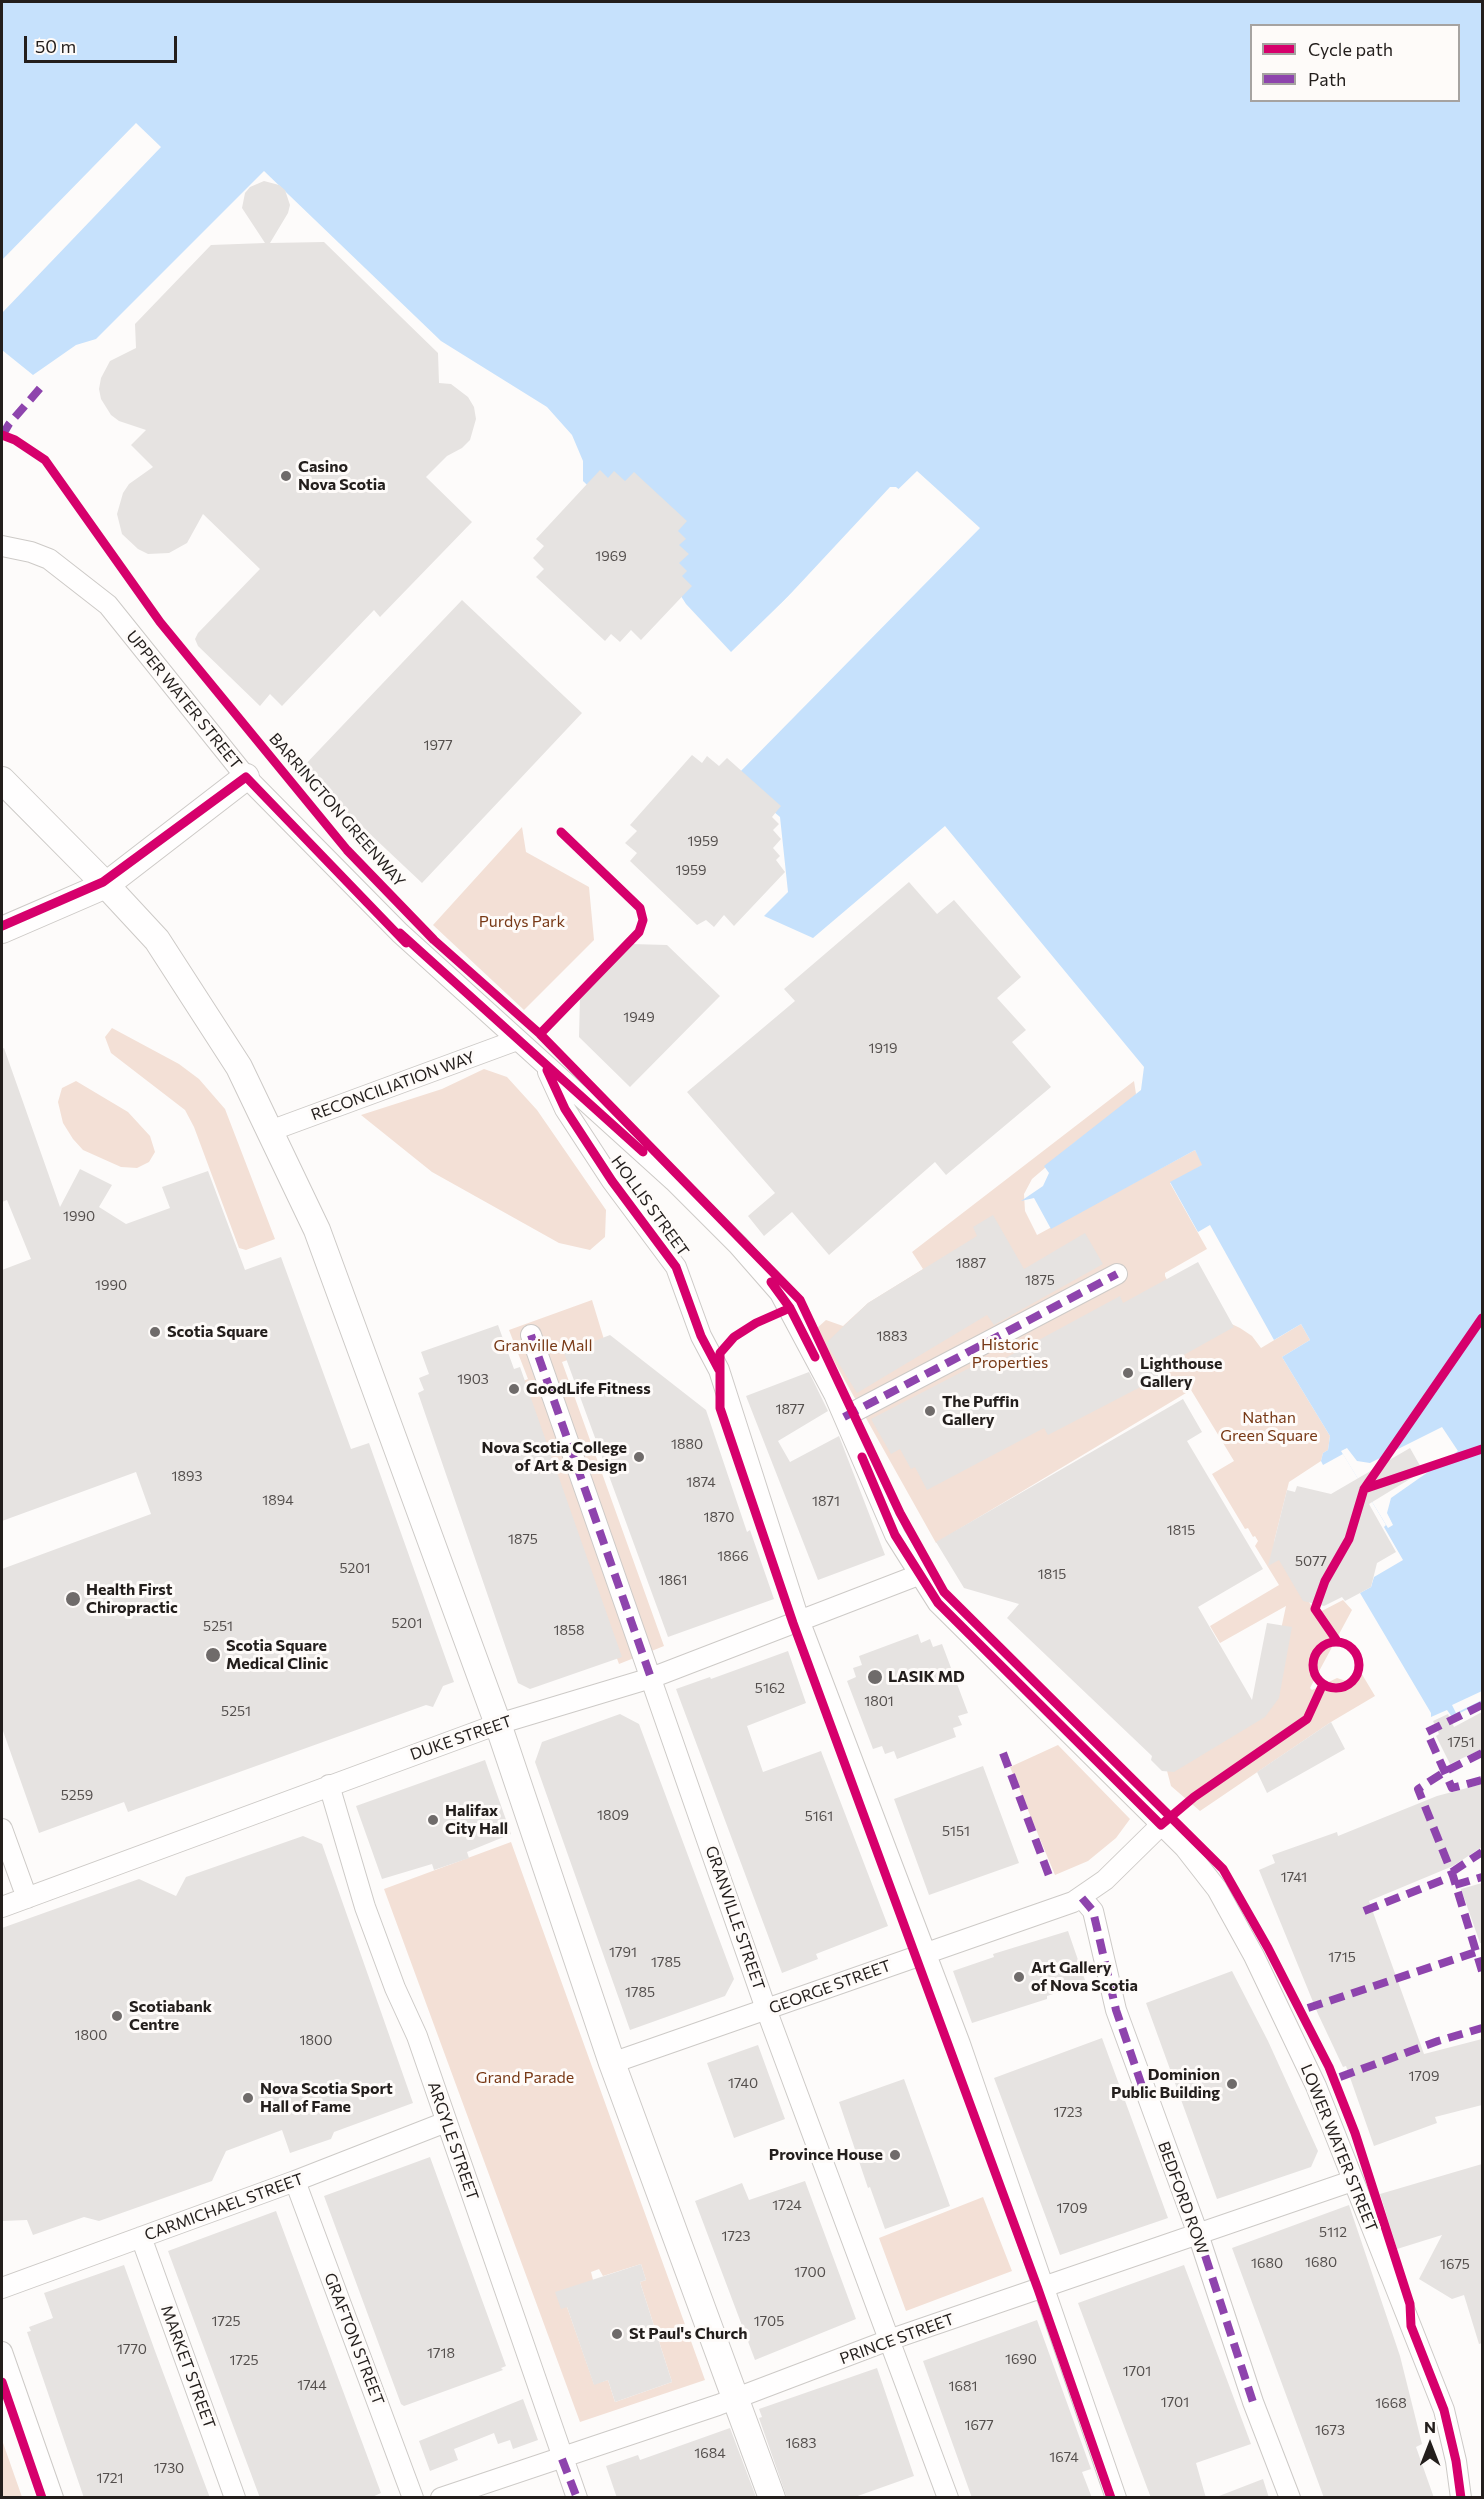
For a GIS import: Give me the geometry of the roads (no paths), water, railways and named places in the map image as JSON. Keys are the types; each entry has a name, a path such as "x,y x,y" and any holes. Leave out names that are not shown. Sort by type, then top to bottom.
{"main road":[{"path":"2,930 106,885 246,777"},
{"path":"2,780 157,940 239,1067 317,1230 498,1724 612,2063 772,2498"}],"street":[{"name":"UPPER WATER STREET","path":"2,546 31,552 49,559 108,605 246,777 400,933 674,1181 760,1268 790,1308 844,1417 895,1535 938,1603 1161,1825"},
{"name":"RECONCILIATION WAY","path":"270,1131 517,1040"},
{"name":"HOLLIS STREET","path":"544,1065 565,1108 612,1181 676,1267 700,1336 719,1370 800,1620 960,2044 1116,2498"},
{"path":"844,1417 1117,1274"},
{"name":"GRANVILLE STREET","path":"531,1335 766,2009 948,2498"},
{"name":"DUKE STREET","path":"2,1907 498,1724 651,1678 921,1574"},
{"name":"ARGYLE STREET","path":"329,1785 365,1907 394,1988 417,2036 512,2303 562,2459 577,2498"},
{"name":"GEORGE STREET","path":"612,2063 1082,1898 1148,1841 1161,1825"},
{"name":"LOWER WATER STREET","path":"1161,1825 1185,1848 1217,1889 1254,1956 1316,2086 1444,2410 1456,2461 1461,2498"},
{"path":"2,1829 27,1898"},
{"name":"BEDFORD ROW","path":"1082,1898 1093,1911 1116,2010 1198,2234 1253,2402 1290,2498"},
{"name":"CARMICHAEL STREET","path":"2,2288 295,2181 446,2122"},
{"name":"GRAFTON STREET","path":"295,2181 413,2498"},
{"name":"PRINCE STREET","path":"441,2498 736,2399 889,2340 1352,2181"},
{"name":"MARKET STREET","path":"141,2237 235,2498"},
{"path":"2,2352 53,2498"}],"water":[{"path":"2,2 1482,2 1482,1702 1452,1717 1447,1710 1431,1717 1431,1713 1360,1593 1371,1587 1374,1577 1403,1560 1384,1527 1386,1525 1343,1454 1323,1465 1321,1461 1323,1453 1328,1450 1330,1436 1282,1357 1310,1340 1301,1324 1274,1340 1210,1225 1198,1232 1170,1182 1202,1165 1195,1150 1051,1229 1034,1198 1021,1201 1043,1186 1049,1173 1044,1166 1141,1090 1144,1067 945,826 813,938 764,916 788,892 780,817 734,778 980,528 917,471 731,652 686,604 647,543 583,481 583,461 572,435 547,407 441,341 264,171 96,339 76,345 33,375 2,350 2,313 161,147 136,123 2,260"}],"place":[{"name":"Casino Nova Scotia","path":"286,476"},
{"name":"Scotia Square","path":"155,1332"},
{"name":"Lighthouse Gallery","path":"1128,1373"},
{"name":"GoodLife Fitness","path":"514,1389"},
{"name":"The Puffin Gallery","path":"930,1411"},
{"name":"Nova Scotia College of Art & Design","path":"639,1457"},
{"name":"Health First Chiropractic","path":"73,1599"},
{"name":"Scotia Square Medical Clinic","path":"213,1655"},
{"name":"LASIK MD","path":"875,1677"},
{"name":"Halifax City Hall","path":"433,1820"},
{"name":"Art Gallery of Nova Scotia","path":"1019,1977"},
{"name":"Scotiabank Centre","path":"117,2016"},
{"name":"Dominion Public Building","path":"1232,2084"},
{"name":"Nova Scotia Sport Hall of Fame","path":"248,2098"},
{"name":"Province House","path":"895,2155"},
{"name":"St Paul's Church","path":"617,2334"}],"park label":[{"name":"Purdys Park","path":"522,922"},
{"name":"Granville Mall","path":"543,1346"},
{"name":"Historic Properties","path":"1010,1354"},
{"name":"Nathan Green Square","path":"1269,1427"},
{"name":"Grand Parade","path":"525,2078"}]}
